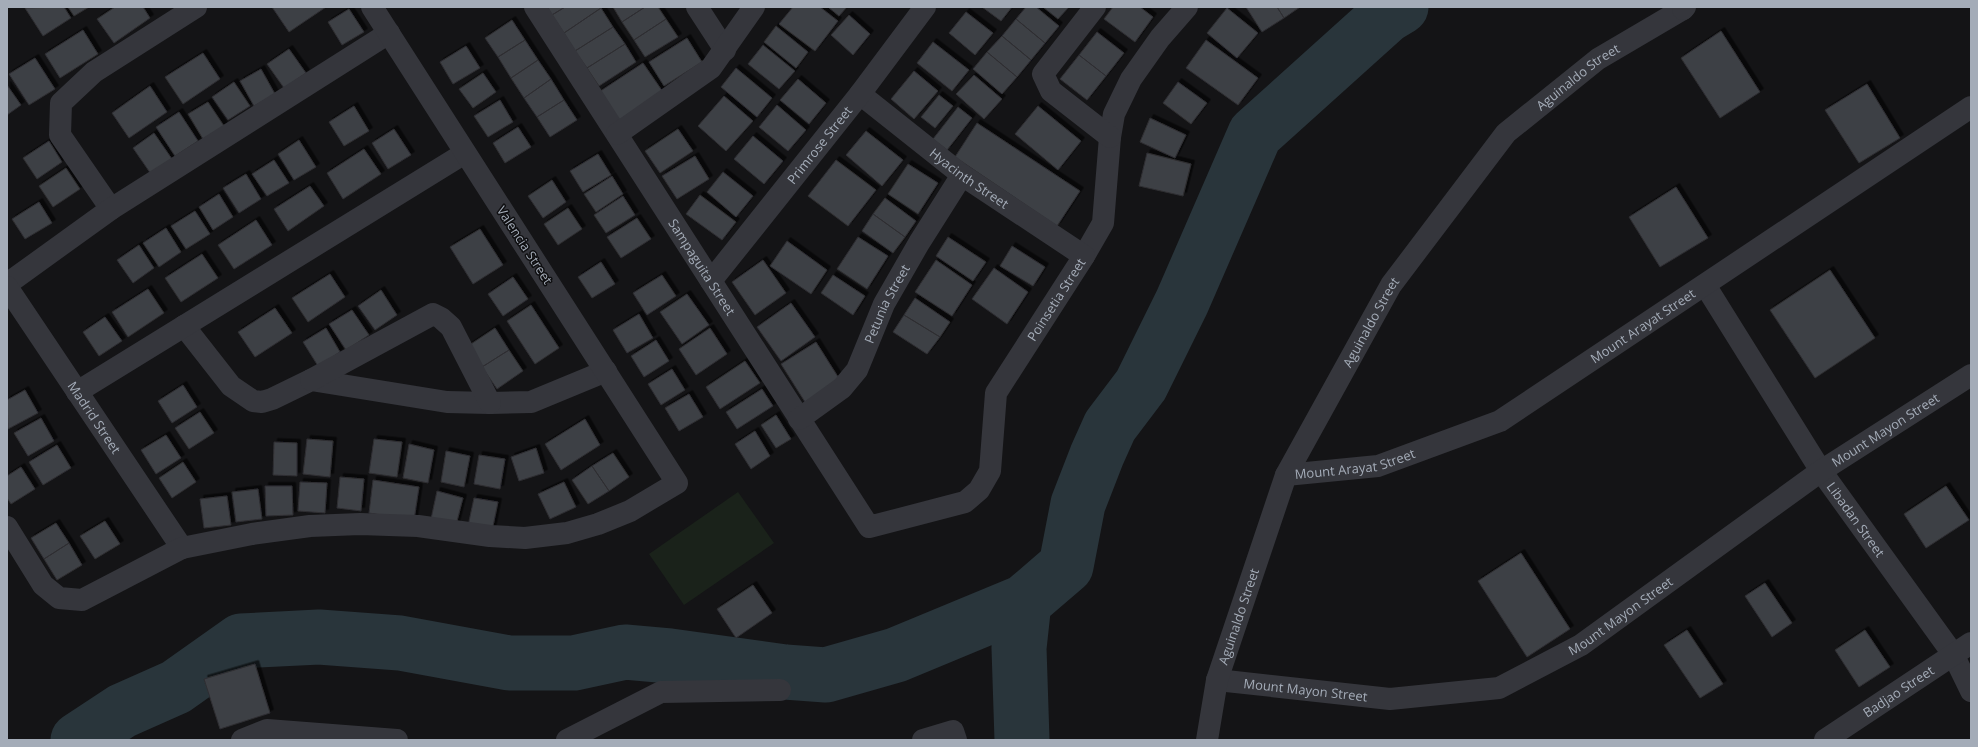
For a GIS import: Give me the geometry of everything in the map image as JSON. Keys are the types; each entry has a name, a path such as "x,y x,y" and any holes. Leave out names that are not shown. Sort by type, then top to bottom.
{"street":[{"path":"111,209 60,135 61,103 94,72 196,7"},
{"name":"Valencia Street","path":"182,548 252,534 324,525 360,524 418,526 490,536 525,538 567,533 598,524 630,511 677,483 372,7"},
{"name":"Sampaguita Street","path":"535,7 869,527"},
{"path":"697,7 725,50"},
{"path":"617,134 711,68 754,7"},
{"name":"Primrose Street","path":"711,281 860,94 925,7"},
{"path":"1095,7 1043,74 1051,91 1110,137"},
{"name":"Poinsetia Street","path":"869,527 965,502 979,490 990,471 996,393 1084,256 1103,223 1110,137 1114,114 1131,78 1160,38 1187,7"},
{"name":"Aguinaldo Street","path":"1207,740 1217,680 1286,475 1391,285 1506,133 1598,59 1684,8"},
{"path":"7,284 111,209 389,34"},
{"name":"Hyacinth Street","path":"860,94 962,175 1084,256"},
{"name":"Mount Arayat Street","path":"1286,475 1378,466 1500,421 1971,107"},
{"path":"77,392 465,153"},
{"name":"Petunia Street","path":"799,419 842,388 856,370 884,304 919,243 962,175"},
{"name":"Libadan Street","path":"1705,285 1821,471 1953,654 1971,691"},
{"name":"Madrid Street","path":"7,287 182,548"},
{"path":"184,326 231,386 253,401 262,402 272,399 311,380 433,314 441,318 451,327 490,403"},
{"path":"311,380 447,402 531,402 606,371"},
{"name":"Mount Mayon Street","path":"1217,680 1390,699 1499,688 1581,646 1821,471 1971,376"},
{"path":"7,526 43,585 59,598 82,600 182,548"},
{"name":"Badjao Street","path":"1825,740 1971,643"},
{"path":"567,740 660,692 780,690"},
{"path":"242,740 267,730 397,740"},
{"path":"923,740 953,731 956,740"}],"shaded area":[{"path":"738,492 774,543 684,605 649,554"}],"building":[{"path":"64,7 71,18 43,36 25,8"},
{"path":"68,7 89,7 74,16"},
{"path":"115,7 143,7 150,18 114,43 97,19"},
{"path":"272,7 326,7 289,32"},
{"path":"547,7 565,7 552,15"},
{"path":"565,7 601,8 564,33 552,15"},
{"path":"613,7 645,7 622,22"},
{"path":"645,7 658,7 666,19 634,40 622,22"},
{"path":"793,7 820,7 838,21 815,51 779,24"},
{"path":"828,7 847,7 839,16"},
{"path":"982,7 1012,7 1001,21"},
{"path":"1026,7 1036,7 1059,26 1045,43 1016,19"},
{"path":"1043,7 1069,7 1058,19"},
{"path":"1113,7 1140,7 1153,17 1135,42 1104,19"},
{"path":"1246,7 1277,7 1284,18 1262,32"},
{"path":"1277,7 1300,7 1284,18"},
{"path":"601,8 613,27 575,51 564,33"},
{"path":"1227,8 1258,33 1237,58 1207,33"},
{"path":"349,9 364,32 342,45 328,22"},
{"path":"966,12 993,33 975,55 949,33"},
{"path":"849,15 870,34 853,55 831,35"},
{"path":"666,19 678,37 645,57 634,40"},
{"path":"1016,19 1045,43 1031,60 1002,36"},
{"path":"512,20 525,40 498,57 485,38"},
{"path":"776,26 808,52 796,68 764,42"},
{"path":"613,27 625,44 587,68 575,51"},
{"path":"83,30 98,54 60,78 45,54"},
{"path":"1721,31 1760,92 1720,118 1681,58"},
{"path":"1097,32 1124,53 1106,76 1079,55"},
{"path":"1002,36 1031,60 1017,77 987,52"},
{"path":"687,38 702,62 664,86 649,62"},
{"path":"525,40 538,60 511,78 498,57"},
{"path":"1206,40 1258,78 1238,105 1186,68"},
{"path":"933,42 969,70 952,91 917,63"},
{"path":"625,44 636,62 599,86 587,68"},
{"path":"763,45 795,71 779,89 748,64"},
{"path":"466,46 480,68 453,84 440,62"},
{"path":"289,49 306,73 284,88 267,64"},
{"path":"987,52 1017,77 1002,94 973,69"},
{"path":"203,53 220,79 183,104 165,77"},
{"path":"1079,55 1106,76 1087,100 1060,79"},
{"path":"35,58 55,89 29,105 9,74"},
{"path":"538,60 551,79 524,98 511,78"},
{"path":"643,63 663,92 618,121 599,92"},
{"path":"736,68 772,98 757,117 721,87"},
{"path":"261,69 275,94 254,106 240,81"},
{"path":"914,71 938,91 914,119 891,99"},
{"path":"483,73 496,92 473,108 459,89"},
{"path":"974,75 1002,99 984,119 956,94"},
{"path":"551,79 564,100 537,117 524,98"},
{"path":"798,79 826,103 809,124 780,100"},
{"path":"234,82 250,106 228,120 212,97"},
{"path":"1178,82 1207,103 1191,124 1163,103"},
{"path":"1867,84 1900,138 1859,163 1825,110"},
{"path":"7,85 21,105 7,115"},
{"path":"150,86 167,112 129,138 112,113"},
{"path":"939,95 953,106 935,128 921,117"},
{"path":"724,96 753,121 726,151 698,126"},
{"path":"500,100 513,122 488,137 474,116"},
{"path":"564,100 577,120 550,137 537,117"},
{"path":"208,102 224,126 203,139 188,114"},
{"path":"777,105 806,130 788,151 759,127"},
{"path":"354,106 369,131 344,146 329,122"},
{"path":"1038,106 1081,141 1058,170 1015,134"},
{"path":"958,107 972,118 947,150 933,139"},
{"path":"179,112 198,141 175,156 156,127"},
{"path":"1150,118 1186,135 1175,158 1140,142"},
{"path":"977,123 1080,191 1057,226 955,157"},
{"path":"518,127 531,147 505,163 493,143"},
{"path":"394,129 411,155 388,169 372,143"},
{"path":"678,129 693,151 660,173 645,151"},
{"path":"866,131 903,160 882,186 846,155"},
{"path":"154,133 172,159 151,174 133,148"},
{"path":"753,136 783,161 764,184 734,159"},
{"path":"299,140 316,167 294,180 278,154"},
{"path":"49,141 62,162 37,179 23,158"},
{"path":"364,149 381,174 343,199 327,173"},
{"path":"1147,153 1191,164 1183,196 1139,186"},
{"path":"598,154 611,175 583,192 570,171"},
{"path":"695,156 709,179 677,199 662,176"},
{"path":"274,160 289,183 267,196 252,174"},
{"path":"836,160 876,190 848,226 808,196"},
{"path":"908,164 938,183 918,214 888,194"},
{"path":"66,168 80,189 53,207 39,186"},
{"path":"723,172 753,196 736,217 707,192"},
{"path":"246,174 261,199 239,213 223,188"},
{"path":"612,176 623,194 596,212 584,194"},
{"path":"552,180 566,202 543,218 528,196"},
{"path":"310,186 324,206 288,231 274,209"},
{"path":"1676,187 1708,238 1660,267 1629,217"},
{"path":"219,194 233,217 213,230 199,207"},
{"path":"700,195 736,222 722,240 686,214"},
{"path":"623,196 635,215 606,233 594,215"},
{"path":"885,198 916,221 905,237 873,214"},
{"path":"39,202 52,223 25,239 12,219"},
{"path":"568,208 582,229 558,245 544,224"},
{"path":"195,211 210,234 186,249 171,226"},
{"path":"873,214 905,237 893,253 862,231"},
{"path":"637,218 651,239 621,258 607,237"},
{"path":"256,220 272,245 234,269 218,245"},
{"path":"166,228 181,252 159,267 143,243"},
{"path":"480,229 503,265 473,284 450,247"},
{"path":"858,237 888,256 867,289 837,269"},
{"path":"948,237 986,262 973,281 936,256"},
{"path":"787,241 827,270 811,294 770,266"},
{"path":"139,245 154,268 133,283 117,260"},
{"path":"1012,246 1045,267 1033,286 1000,266"},
{"path":"202,254 218,278 181,302 165,278"},
{"path":"763,260 786,293 755,315 732,282"},
{"path":"936,260 972,285 952,316 915,292"},
{"path":"601,262 615,284 592,298 578,277"},
{"path":"994,268 1028,292 1007,324 972,299"},
{"path":"1830,270 1875,338 1815,378 1770,310"},
{"path":"330,274 345,297 308,322 292,298"},
{"path":"662,275 676,296 647,315 633,293"},
{"path":"833,275 865,296 853,315 821,293"},
{"path":"513,277 528,299 503,316 488,294"},
{"path":"148,289 164,313 128,337 112,312"},
{"path":"381,290 397,315 375,330 358,306"},
{"path":"687,294 709,325 682,344 660,312"},
{"path":"915,298 950,322 940,337 904,315"},
{"path":"791,303 815,337 781,361 757,327"},
{"path":"531,305 559,348 535,364 507,321"},
{"path":"275,308 292,333 255,357 238,332"},
{"path":"352,310 369,335 346,350 329,324"},
{"path":"639,314 653,338 627,353 613,330"},
{"path":"904,315 940,337 927,354 893,332"},
{"path":"105,317 122,341 99,356 83,332"},
{"path":"326,328 340,352 318,366 303,342"},
{"path":"495,328 509,350 482,367 468,346"},
{"path":"710,328 727,354 696,375 679,349"},
{"path":"656,340 669,361 644,377 631,356"},
{"path":"816,342 840,380 805,402 781,364"},
{"path":"509,350 523,371 497,389 482,367"},
{"path":"745,361 760,383 720,409 706,387"},
{"path":"672,369 685,390 661,405 648,384"},
{"path":"183,385 197,407 172,423 158,401"},
{"path":"762,389 773,406 737,429 726,412"},
{"path":"25,390 38,413 8,429 7,400"},
{"path":"689,394 703,417 679,431 665,408"},
{"path":"200,412 214,433 189,449 175,428"},
{"path":"776,415 791,439 776,448 761,425"},
{"path":"41,418 54,441 28,456 14,433"},
{"path":"585,419 600,445 561,470 545,444"},
{"path":"755,431 770,456 751,469 735,444"},
{"path":"166,435 181,458 156,474 141,450"},
{"path":"307,439 333,441 330,477 303,474"},
{"path":"374,439 402,442 397,477 369,473"},
{"path":"274,442 297,443 297,476 273,475"},
{"path":"409,444 434,450 428,483 403,478"},
{"path":"57,445 71,468 43,485 29,462"},
{"path":"536,448 544,473 519,481 511,457"},
{"path":"446,451 470,456 464,487 441,482"},
{"path":"613,453 629,477 609,491 592,466"},
{"path":"479,455 505,459 500,489 474,484"},
{"path":"183,462 196,482 172,498 159,478"},
{"path":"592,466 609,491 588,504 572,480"},
{"path":"21,467 35,489 11,504 7,498 7,476"},
{"path":"340,477 364,479 361,511 337,508"},
{"path":"373,480 419,487 414,520 369,513"},
{"path":"300,482 327,483 325,513 298,511"},
{"path":"564,482 576,507 550,519 538,494"},
{"path":"265,486 292,486 293,515 266,516"},
{"path":"1946,486 1969,520 1926,548 1904,514"},
{"path":"258,489 262,519 236,522 232,492"},
{"path":"437,491 463,498 456,525 431,519"},
{"path":"227,496 231,525 204,528 200,499"},
{"path":"474,498 498,502 492,531 468,526"},
{"path":"105,521 120,544 95,559 80,536"},
{"path":"56,523 69,543 44,559 31,538"},
{"path":"69,543 82,565 57,580 44,559"},
{"path":"1521,553 1570,629 1527,657 1478,581"},
{"path":"1765,583 1792,623 1772,637 1745,596"},
{"path":"753,585 772,613 736,638 717,609"},
{"path":"1687,630 1723,684 1700,698 1664,645"},
{"path":"1865,630 1890,667 1859,687 1835,650"},
{"path":"255,664 270,713 220,729 204,679"}],"waterway":[{"path":"78,740 122,711 176,687 241,641 319,637 400,643 509,663 574,663 625,652 670,656 785,672 826,675 896,655 1024,602 1066,566 1078,504 1097,455 1110,426 1141,385 1182,302 1255,134 1386,16 1401,7"},
{"path":"1022,740 1019,648 1024,602"}]}
